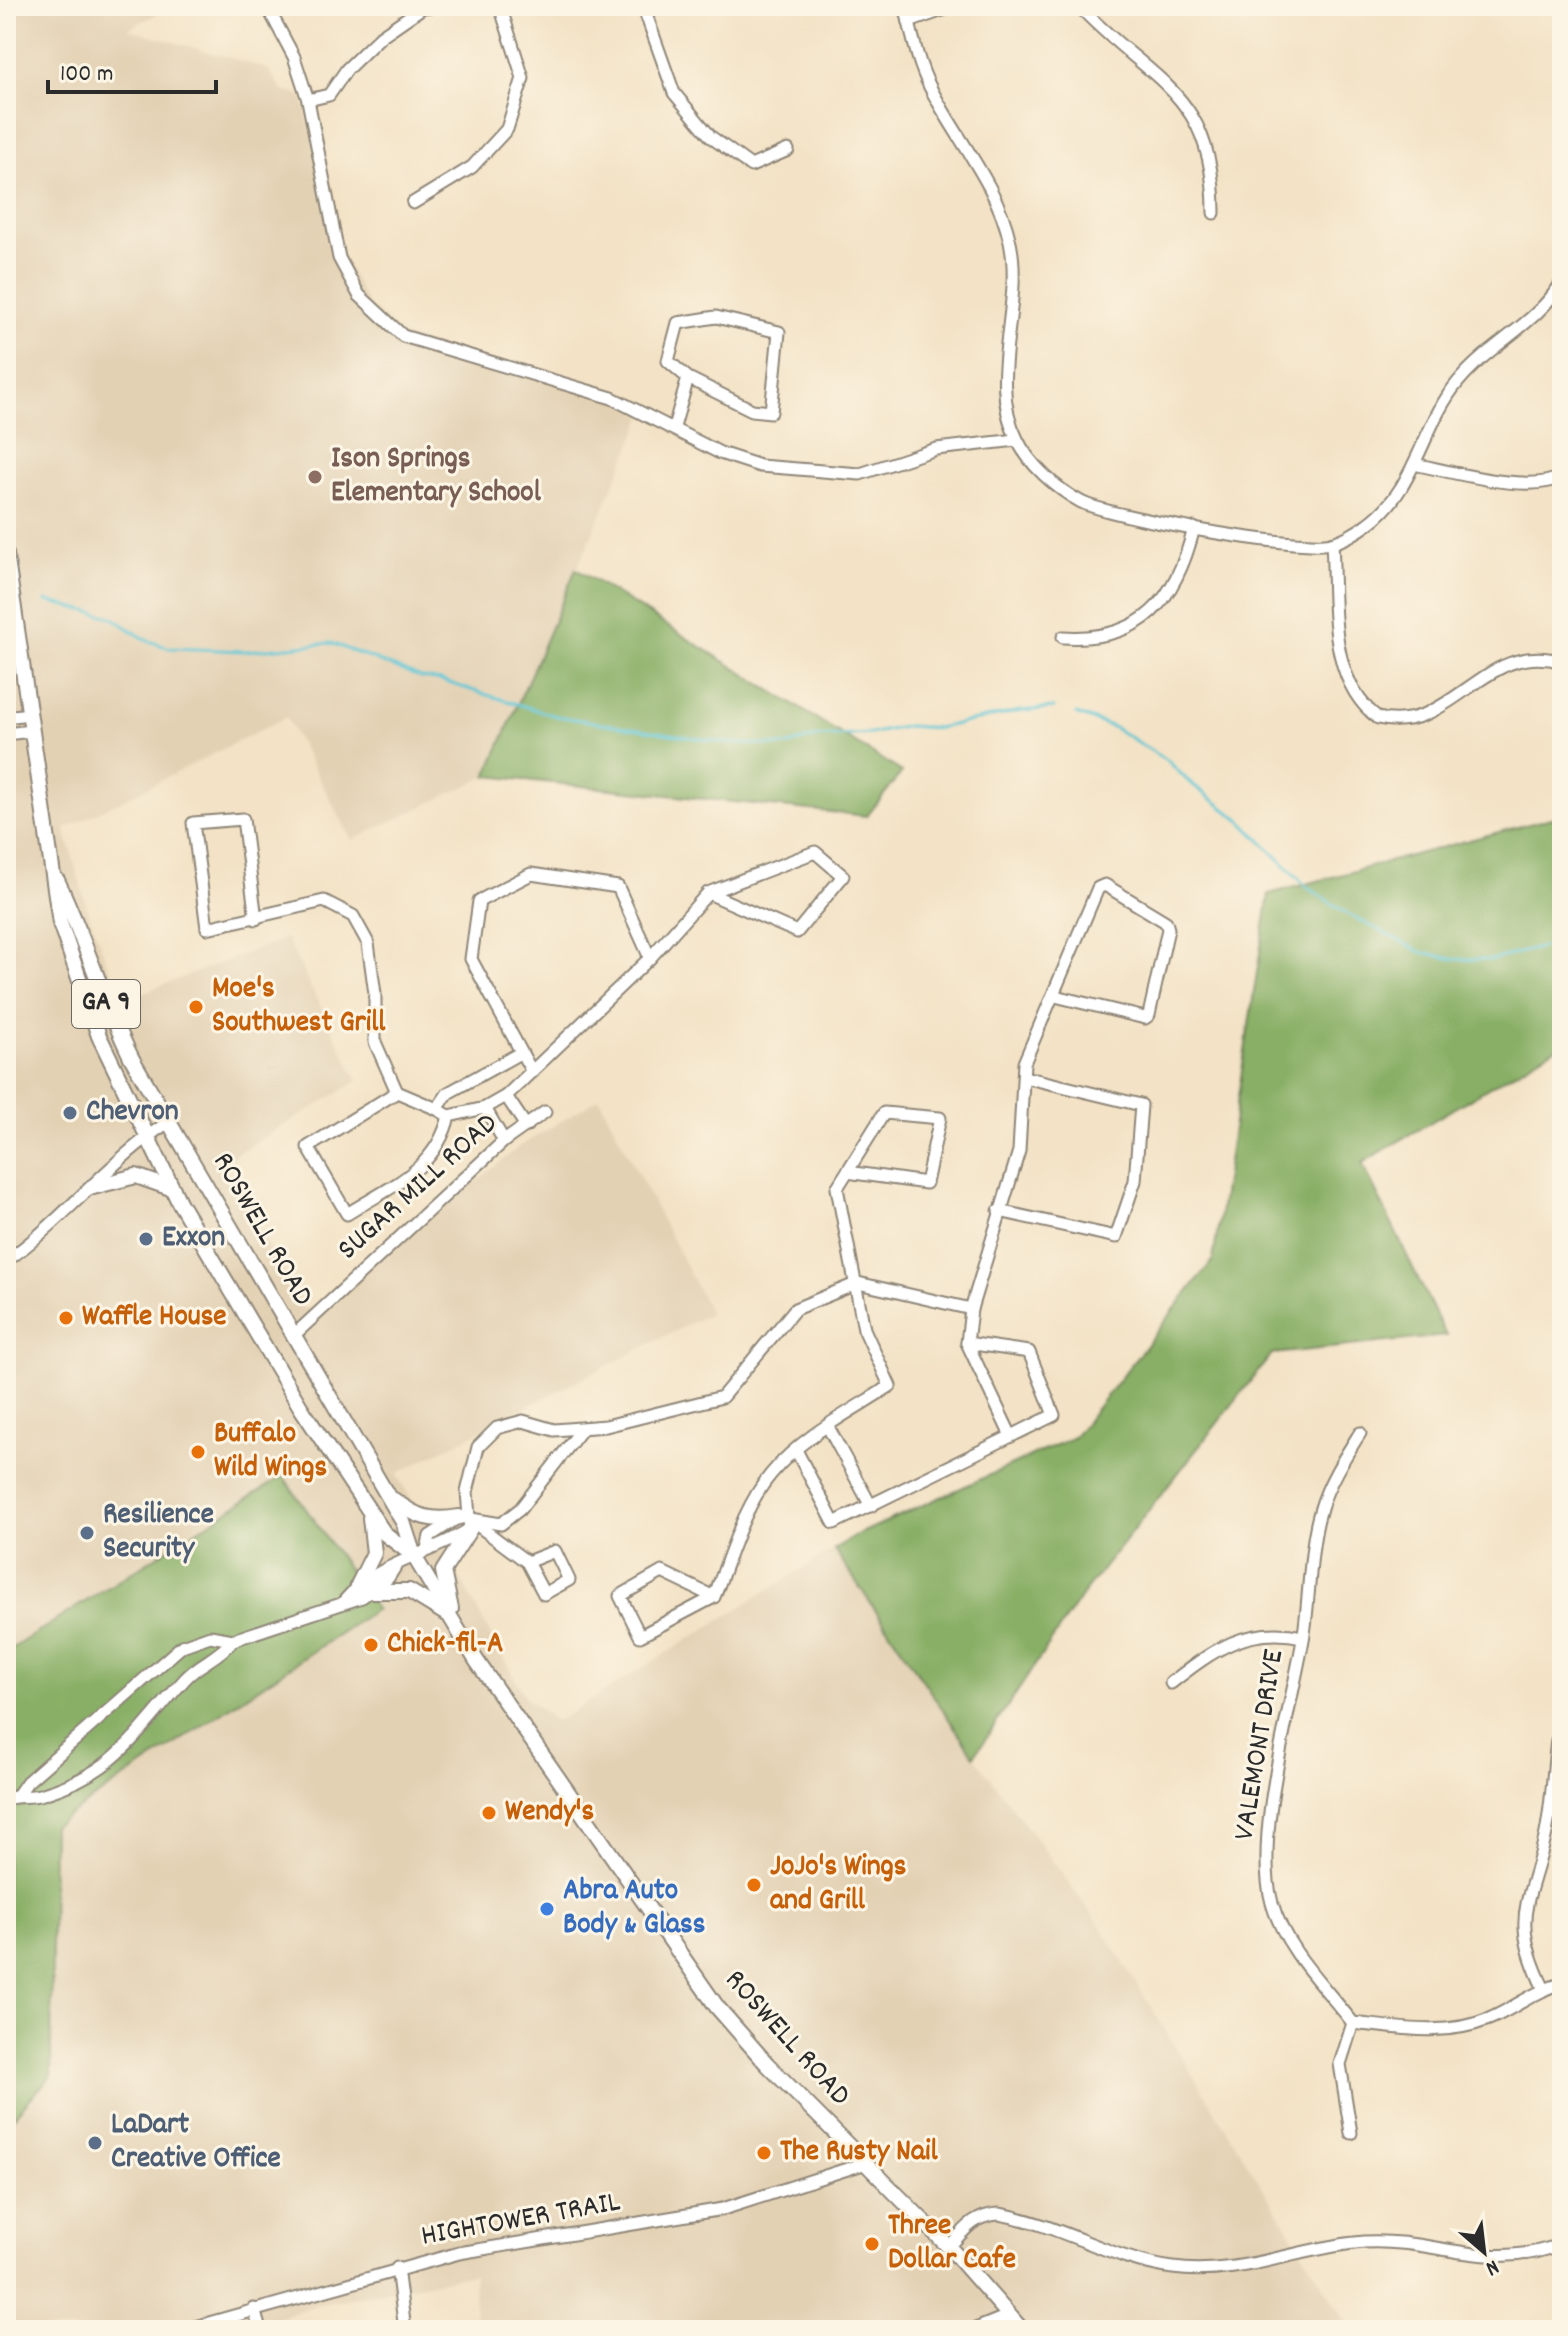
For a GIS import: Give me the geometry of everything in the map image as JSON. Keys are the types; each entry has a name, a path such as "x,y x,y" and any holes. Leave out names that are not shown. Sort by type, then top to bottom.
{"main road":[{"name":"ROSWELL ROAD","path":"6,554 31,731 57,880 60,923 113,1070 173,1189 301,1408 384,1533 420,1552"},
{"name":"ROSWELL ROAD","path":"57,880 75,917 110,1013 167,1123 403,1522 476,1660 711,2000 767,2064 949,2247 1022,2330"},
{"path":"93,1187 136,1176 173,1189"},
{"path":"386,1493 409,1512 434,1521 467,1522 443,1571 454,1621"},
{"path":"368,1510 374,1553 364,1588 409,1591 431,1602 454,1621"}],"street":[{"path":"267,6 294,57 308,100 339,258 359,295 390,328 417,342 612,398 720,453 760,466 860,474 936,449 1017,440"},
{"path":"308,100 329,95 347,69 381,36 423,7 432,6"},
{"path":"413,203 472,167 507,129 523,78 500,6"},
{"path":"643,6 674,93 711,137 751,166 788,150"},
{"path":"905,6 928,83 986,179 1009,238 1014,277 1005,386 1017,440 1044,474 1081,502 1113,513 1194,528 1298,543 1332,543 1369,524 1390,502 1414,464 1434,416 1457,382 1485,353 1532,319 1562,282"},
{"path":"909,22 954,6"},
{"path":"1079,6 1162,79 1194,117 1211,160 1214,213"},
{"path":"716,317 779,332 771,412 752,410 688,378 668,361 678,323 716,317"},
{"path":"674,427 688,378"},
{"path":"1414,464 1485,479 1551,483 1562,476"},
{"path":"1063,637 1110,635 1151,613 1179,578 1194,528"},
{"path":"1332,543 1338,650 1357,696 1378,718 1421,719 1501,666 1520,658 1546,657 1562,662"},
{"path":"6,717 29,714"},
{"path":"6,734 31,731"},
{"path":"256,919 243,819 193,823 207,928 256,919 324,901 353,916 368,943 375,994 375,1042 397,1092 449,1116 485,1108 506,1096 650,958 708,893 815,852 843,876 797,932 708,893"},
{"path":"532,1072 471,959 479,901 531,874 618,887 650,958"},
{"path":"1011,1436 967,1343 971,1309 1019,1151 1024,1063 1055,996 1098,888 1105,885 1166,922 1168,929 1149,1015 1145,1018 1055,996"},
{"path":"437,1109 448,1093 520,1053"},
{"path":"999,1211 1116,1237 1135,1181 1141,1105 1024,1077"},
{"path":"397,1092 308,1147 347,1214 421,1167 437,1151 449,1116"},
{"path":"506,1096 526,1126"},
{"path":"485,1108 504,1141"},
{"name":"SUGAR MILL ROAD","path":"293,1336 504,1141 545,1112"},
{"path":"714,1597 662,1572 620,1596 640,1636 714,1597 753,1501 771,1474 796,1450 891,1382 864,1329 858,1283 837,1188 847,1172 884,1113 940,1118 924,1185 847,1172"},
{"path":"6,1261 53,1226 145,1138 167,1123"},
{"path":"12,1797 182,1646 210,1636 233,1640 344,1601 364,1588 377,1571 395,1567 420,1552 439,1549 467,1522 467,1492 478,1447 497,1428 523,1421 554,1430 582,1429 686,1408 722,1397 795,1309 858,1283 971,1309"},
{"path":"796,1450 834,1522 1055,1414 1029,1352 967,1343"},
{"path":"828,1427 871,1506"},
{"path":"467,1522 501,1524 520,1509 582,1429"},
{"name":"VALEMONT DRIVE","path":"1353,2023 1294,1949 1277,1918 1268,1883 1268,1835 1303,1637 1320,1511 1339,1466 1360,1433"},
{"path":"467,1522 527,1562"},
{"path":"1171,1683 1212,1651 1237,1639 1270,1633 1303,1637"},
{"path":"12,1797 38,1796 102,1767 157,1716 186,1677 221,1656 233,1640"},
{"path":"1544,1989 1527,1950 1523,1914 1546,1831 1557,1740"},
{"path":"1351,2133 1340,2064 1353,2023 1425,2030 1461,2028 1492,2018 1544,1989 1562,1984"},
{"name":"HIGHTOWER TRAIL","path":"184,2330 397,2268 518,2240 723,2209 832,2177 866,2163"},
{"path":"949,2247 972,2221 984,2215 999,2214 1139,2261 1175,2268 1215,2270 1251,2266 1333,2246 1367,2242 1495,2257 1562,2244"},
{"path":"397,2268 405,2330"},
{"path":"254,2309 260,2330"},
{"path":"973,2330 1010,2315"}],"shaded area":[{"path":"6,6 172,6 128,29 268,69 283,91 302,96 344,259 368,304 402,336 648,406 487,776 352,840 286,717 65,829 89,914 121,1001 286,938 358,1081 223,1162 302,1308 309,1308 372,1265 519,1147 599,1098 710,1313 396,1474 457,1573 525,1697 556,1722 834,1549 974,1756 1100,1925 1351,2330 476,2330 473,2274 316,2305 244,2330 6,2330 6,2125 51,2076 53,1826 376,1609 6,1645"}],"green space":[{"path":"576,569 902,772 867,816 487,776"},
{"path":"1562,815 1562,1044 1362,1163 1446,1336 1272,1354 1082,1595 974,1756 834,1549 859,1534 1074,1437 1213,1260 1269,894"},
{"path":"283,1476 376,1609 53,1826 51,2076 6,2125 6,1645 14,1647"}],"waterway":[{"path":"46,601 112,617 146,640 170,648 245,651 331,643 422,678 442,681 556,716 727,743 785,746 817,737 870,734 908,726 937,728 1021,711 1054,708"},
{"path":"1076,714 1113,727 1168,761 1188,781 1241,821 1307,887 1346,913 1421,952 1452,959 1491,960 1562,939"}],"place":[{"name":"Ison Springs Elementary School","path":"315,477"},
{"name":"Moe's Southwest Grill","path":"196,1007"},
{"name":"Chevron","path":"70,1113"},
{"name":"Exxon","path":"146,1239"},
{"name":"Waffle House","path":"66,1318"},
{"name":"Buffalo Wild Wings","path":"198,1452"},
{"name":"Resilience Security","path":"87,1533"},
{"name":"Chick-fil-A","path":"371,1645"},
{"name":"Wendy's","path":"489,1813"},
{"name":"JoJo's Wings and Grill","path":"754,1885"},
{"name":"Abra Auto Body & Glass","path":"547,1909"},
{"name":"LaDart Creative Office","path":"95,2143"},
{"name":"The Rusty Nail","path":"764,2153"},
{"name":"Three Dollar Cafe","path":"872,2244"}]}
